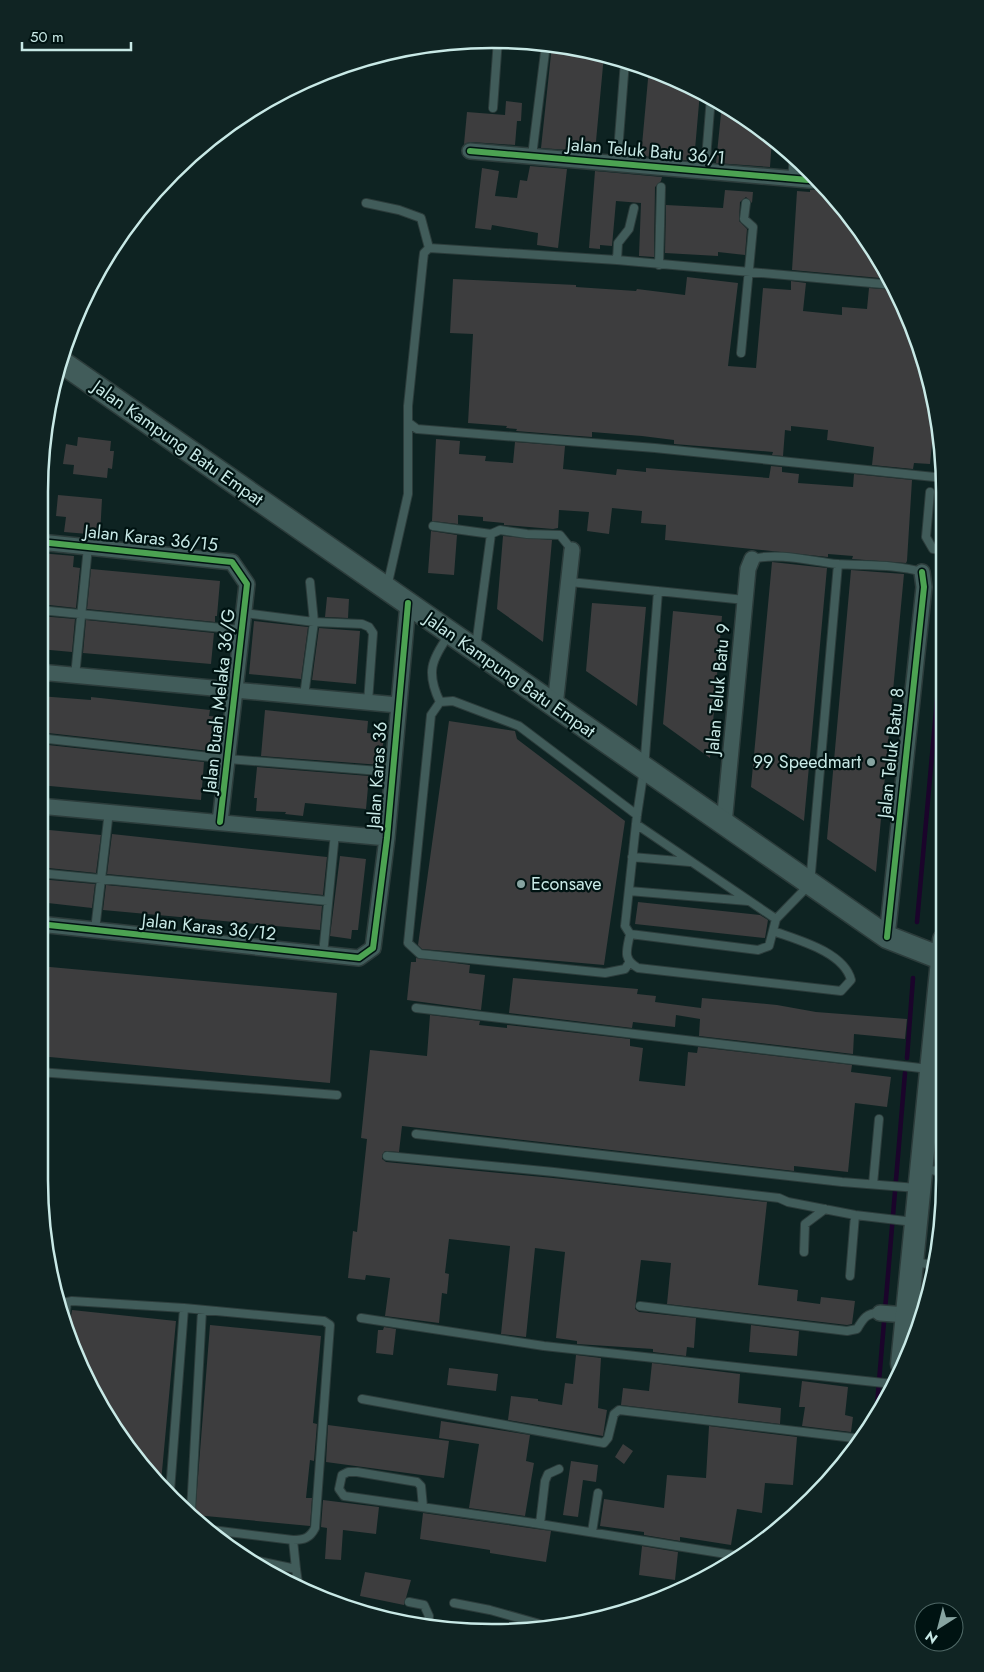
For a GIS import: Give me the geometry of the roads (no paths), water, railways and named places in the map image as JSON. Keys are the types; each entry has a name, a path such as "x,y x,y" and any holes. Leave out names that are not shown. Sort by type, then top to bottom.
{"main road":[{"name":"Jalan Kampung Batu Empat","path":"66,365 886,937 936,948"},
{"path":"900,1356 891,1314 923,1263 900,1220 933,1072 936,1035"}],"street":[{"name":"Jalan Teluk Batu 36/1","path":"470,151 808,180"},
{"name":"Jalan Karas 36/15","path":"48,543 232,562 247,584"},
{"path":"555,706 572,550"},
{"name":"Jalan Teluk Batu 9","path":"724,824 748,569 752,559"},
{"name":"Jalan Teluk Batu 8","path":"886,937 924,587 922,572"},
{"name":"Jalan Buah Melaka 36/G","path":"220,822 247,584"},
{"name":"Jalan Karas 36","path":"373,948 387,838 408,603"},
{"path":"48,673 398,705"},
{"path":"48,807 387,838"},
{"name":"Jalan Karas 36/12","path":"48,925 359,958 373,948"}],"lane":[{"path":"493,108 497,48"},
{"path":"532,156 545,51"},
{"path":"617,164 624,68"},
{"path":"705,171 709,104"},
{"path":"792,179 793,166"},
{"path":"659,265 661,187"},
{"path":"366,203 400,210 421,218 430,248"},
{"path":"742,353 753,227 744,219 746,204"},
{"path":"617,260 618,243 629,228 634,208"},
{"path":"387,589 408,494 408,406 424,253 430,248 617,260 885,284"},
{"path":"409,423 418,429 655,448 936,477"},
{"path":"930,492 926,538 933,549 936,549"},
{"path":"432,526 491,534 500,530 527,534 560,535 572,550"},
{"path":"476,650 491,534"},
{"path":"75,676 88,547"},
{"path":"752,559 764,556 838,564 908,568 922,572"},
{"path":"630,934 758,950 769,946 776,919 810,884 838,564"},
{"path":"304,696 314,622 310,582"},
{"path":"570,582 745,600"},
{"path":"658,591 644,769 625,926 630,934 625,956 629,963 638,968 841,991 851,980 849,971 822,950 773,931"},
{"path":"48,611 242,630"},
{"path":"244,613 314,622 362,624 369,627 373,633 368,702"},
{"path":"440,702 433,688 431,666 438,650 451,634"},
{"path":"440,702 453,701 519,726 637,815"},
{"path":"440,702 431,715 428,731 408,943 420,954 595,972 625,970 629,963"},
{"path":"48,739 228,759 392,772"},
{"path":"95,930 99,878 109,811"},
{"path":"636,824 776,919"},
{"path":"323,954 335,833"},
{"path":"632,857 692,862"},
{"path":"48,875 328,901"},
{"path":"629,891 750,901"},
{"path":"416,1008 933,1072"},
{"path":"48,1073 337,1095"},
{"path":"873,1184 879,1119"},
{"path":"416,1134 873,1184 907,1182 936,1174"},
{"path":"387,1156 554,1172 779,1198 788,1202 825,1209 900,1220"},
{"path":"804,1252 806,1224 825,1209"},
{"path":"850,1276 855,1214"},
{"path":"66,1305 67,1302 72,1301 184,1308 324,1321 330,1325 315,1528 311,1536 302,1540 293,1540 218,1531"},
{"path":"640,1306 847,1331 856,1329 863,1318 873,1313 891,1314"},
{"path":"170,1486 184,1308"},
{"path":"191,1507 202,1310"},
{"path":"361,1318 544,1346 887,1383"},
{"path":"362,1399 604,1443 608,1438 614,1414 619,1410 854,1438"},
{"path":"540,1524 545,1481 548,1474 559,1469"},
{"path":"423,1507 421,1486 417,1482 357,1472 348,1472 342,1475 339,1489 344,1496 540,1524 731,1555"},
{"path":"592,1532 598,1492"},
{"path":"293,1540 298,1580"},
{"path":"266,1563 296,1569"},
{"path":"408,1602 424,1605 430,1616 429,1620"},
{"path":"454,1603 490,1610 535,1623"}],"waterway":[{"path":"917,922 936,711"},
{"path":"907,1058 913,978"},
{"path":"877,1401 905,1073"}],"place":[{"name":"99 Speedmart","path":"871,762"},
{"name":"Econsave","path":"521,884"}]}
